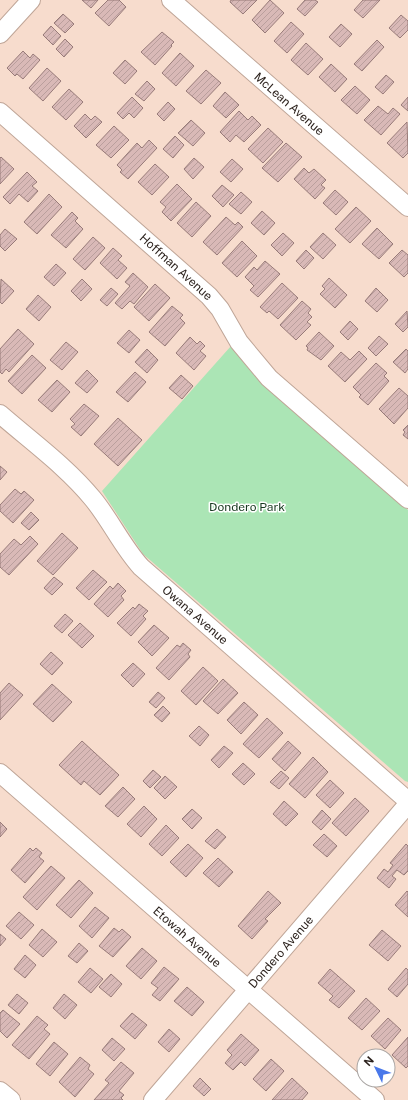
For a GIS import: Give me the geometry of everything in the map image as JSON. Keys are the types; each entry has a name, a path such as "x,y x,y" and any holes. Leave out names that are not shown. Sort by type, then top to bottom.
{"street":[{"path":"0,34 32,0"},
{"name":"McLean Avenue","path":"171,0 408,208"},
{"name":"Hoffman Avenue","path":"0,112 209,296 220,309 239,342 269,378 408,499"},
{"name":"Owana Avenue","path":"0,414 94,499 129,554 140,567 408,801"},
{"name":"Etowah Avenue","path":"0,773 375,1100"},
{"name":"Dondero Avenue","path":"153,1100 408,804"},
{"path":"0,1091 11,1100"}],"green space":[{"name":"Dondero Park","path":"231,346 248,368 268,388 408,510 408,782 143,554 102,491"}],"building":[{"path":"82,0 98,0 91,8"},
{"path":"108,0 119,0 126,7 109,26 95,13"},
{"path":"231,0 257,0 243,14 230,2"},
{"path":"270,0 284,13 265,33 252,20"},
{"path":"305,0 315,0 318,2 305,16 297,9"},
{"path":"363,0 380,0 363,18 354,10"},
{"path":"63,14 74,24 65,33 54,23"},
{"path":"401,15 408,21 408,30 400,38 389,28"},
{"path":"291,22 304,34 287,53 274,41"},
{"path":"341,24 352,34 340,47 329,37"},
{"path":"51,26 61,36 53,45 43,35"},
{"path":"162,32 174,42 155,65 141,52"},
{"path":"65,39 73,47 64,57 56,49"},
{"path":"377,40 384,47 362,71 354,64"},
{"path":"306,43 323,59 308,75 291,60"},
{"path":"23,51 30,58 33,54 40,60 23,79 17,74 15,76 7,68"},
{"path":"180,53 194,66 176,86 162,73"},
{"path":"125,60 137,71 125,84 113,73"},
{"path":"331,64 347,79 335,92 319,77"},
{"path":"47,68 61,81 43,101 29,88"},
{"path":"206,70 221,83 201,104 186,91"},
{"path":"386,75 394,82 383,94 375,87"},
{"path":"147,81 155,89 144,101 135,94"},
{"path":"355,86 370,100 357,114 341,100"},
{"path":"69,89 83,102 66,120 52,107"},
{"path":"225,92 239,105 226,118 213,106"},
{"path":"132,97 143,108 134,118 129,113 123,119 117,113"},
{"path":"408,97 408,111 401,105"},
{"path":"168,102 175,109 164,121 157,114"},
{"path":"378,106 388,114 393,108 400,114 381,135 364,120"},
{"path":"239,111 248,120 252,116 261,125 244,142 236,135 230,142 220,132"},
{"path":"85,114 91,120 95,116 102,122 86,138 74,126"},
{"path":"191,120 205,133 193,146 178,133"},
{"path":"407,122 408,153 403,158 387,143"},
{"path":"114,126 129,140 111,158 96,145"},
{"path":"268,128 283,142 263,163 248,149"},
{"path":"175,136 184,145 173,158 163,149"},
{"path":"149,140 157,148 128,179 120,172 122,170 117,165 137,143 142,148"},
{"path":"286,143 302,157 278,182 262,168"},
{"path":"1,157 14,169 0,184 0,158"},
{"path":"194,158 204,167 193,179 184,169"},
{"path":"232,159 243,169 231,182 220,172"},
{"path":"155,164 169,177 152,195 138,182"},
{"path":"304,168 309,173 314,169 326,180 321,185 325,188 315,199 294,179"},
{"path":"27,172 37,182 32,186 38,191 28,202 19,194 10,204 3,197"},
{"path":"177,184 192,199 171,221 162,212 166,207 160,202"},
{"path":"222,185 234,195 223,207 212,196"},
{"path":"335,190 348,202 336,215 323,203"},
{"path":"241,192 252,202 241,214 229,204"},
{"path":"49,194 62,207 37,234 24,222"},
{"path":"196,202 211,216 192,237 177,223"},
{"path":"356,207 371,221 350,243 335,229"},
{"path":"262,211 275,223 264,235 251,223"},
{"path":"72,212 78,218 75,221 83,229 66,248 51,235"},
{"path":"226,217 235,225 238,222 243,227 217,255 203,242"},
{"path":"377,228 393,244 379,259 362,244"},
{"path":"5,229 17,239 5,251 0,246 0,235"},
{"path":"283,233 294,243 282,256 271,245"},
{"path":"323,233 336,245 323,259 310,247"},
{"path":"93,237 105,248 85,270 73,259"},
{"path":"242,241 257,256 237,277 222,263"},
{"path":"113,248 122,256 118,260 127,268 117,279 100,263"},
{"path":"306,250 314,258 304,269 296,261"},
{"path":"402,250 408,255 408,273 404,277 389,263"},
{"path":"265,261 280,274 258,297 250,290 254,286 245,277 254,267 257,270"},
{"path":"56,264 66,273 54,286 44,277"},
{"path":"133,273 148,287 134,304 130,301 122,309 115,303 130,286 125,282"},
{"path":"329,278 347,295 335,308 320,294 325,289 322,286"},
{"path":"1,279 14,291 2,304 0,302"},
{"path":"82,279 92,289 81,301 71,291"},
{"path":"282,283 298,298 278,319 269,311 267,313 260,307"},
{"path":"155,284 170,298 149,321 134,307"},
{"path":"111,288 118,294 107,306 100,300"},
{"path":"376,288 388,300 377,312 365,301"},
{"path":"38,295 51,307 39,321 26,309"},
{"path":"302,301 311,309 308,313 312,317 307,322 311,325 296,340 280,325"},
{"path":"172,306 183,315 180,318 185,323 165,346 149,332"},
{"path":"407,311 408,327 403,332 395,324"},
{"path":"350,321 358,329 348,340 340,332"},
{"path":"18,329 34,344 9,372 6,369 2,374 0,372 0,349"},
{"path":"129,330 140,340 129,353 117,343"},
{"path":"319,332 334,346 321,360 307,350 308,348 306,346"},
{"path":"379,336 388,344 376,356 368,348"},
{"path":"190,337 197,344 200,341 205,346 200,351 206,356 194,370 176,353"},
{"path":"66,342 78,352 62,370 50,360"},
{"path":"147,349 158,360 147,373 135,362"},
{"path":"406,349 408,351 408,369 405,373 393,362"},
{"path":"359,351 367,359 345,382 328,366 341,352 350,360"},
{"path":"32,355 46,368 22,394 8,381"},
{"path":"376,363 387,373 384,376 389,381 368,405 359,397 361,395 353,387"},
{"path":"87,370 98,381 87,393 75,383"},
{"path":"135,372 146,382 128,402 116,392"},
{"path":"181,375 193,386 182,399 169,388"},
{"path":"57,380 70,392 52,412 38,400"},
{"path":"399,388 408,396 408,408 394,424 379,409"},
{"path":"84,404 99,416 81,436 71,427 75,424 70,419"},
{"path":"118,418 142,440 118,466 94,444"},
{"path":"408,425 408,439 403,435 405,432 403,430"},
{"path":"0,466 7,472 0,480"},
{"path":"15,489 21,494 24,491 34,500 13,523 0,511 0,505"},
{"path":"31,512 39,520 29,530 21,523"},
{"path":"62,533 78,548 53,575 37,561"},
{"path":"30,536 38,544 9,575 0,567 0,554 14,539 21,545"},
{"path":"93,570 107,582 89,600 76,588"},
{"path":"54,577 63,584 52,595 44,588"},
{"path":"118,583 126,591 121,596 124,600 108,617 94,604 110,586 113,589"},
{"path":"139,604 148,611 143,616 146,619 131,636 117,623 133,607 135,609"},
{"path":"65,614 73,621 62,633 54,626"},
{"path":"80,623 94,636 82,648 68,635"},
{"path":"154,625 169,638 152,656 138,642"},
{"path":"183,643 191,650 188,654 190,657 169,680 156,668 177,645 180,647"},
{"path":"51,652 63,663 52,675 40,664"},
{"path":"133,663 145,674 133,687 121,675"},
{"path":"203,667 218,681 196,705 181,691"},
{"path":"223,679 238,693 218,714 203,701"},
{"path":"9,683 23,695 0,720 0,693"},
{"path":"52,684 72,702 53,722 33,704"},
{"path":"158,692 165,698 156,708 149,702"},
{"path":"244,702 258,715 241,734 227,720"},
{"path":"163,706 170,713 162,722 154,715"},
{"path":"267,718 283,733 259,758 243,744"},
{"path":"199,726 209,735 200,746 189,736"},
{"path":"82,741 119,775 100,795 84,781 81,785 59,765"},
{"path":"288,741 301,753 285,771 272,759"},
{"path":"224,746 233,753 219,768 211,760"},
{"path":"313,757 328,772 305,798 289,784"},
{"path":"243,763 255,774 244,785 232,774"},
{"path":"153,770 161,777 150,788 143,781"},
{"path":"281,771 289,778 279,789 270,782"},
{"path":"165,776 177,787 165,799 154,788"},
{"path":"330,780 344,793 330,808 316,795"},
{"path":"123,787 135,799 118,817 105,806"},
{"path":"355,798 369,811 346,836 332,823"},
{"path":"284,801 298,814 286,826 273,814"},
{"path":"144,806 157,819 141,837 127,824"},
{"path":"192,809 202,818 192,829 182,819"},
{"path":"322,810 331,819 321,830 312,822"},
{"path":"0,822 7,829 0,837"},
{"path":"166,825 179,838 162,856 149,844"},
{"path":"217,829 226,837 215,849 205,841"},
{"path":"324,834 337,846 327,857 313,845"},
{"path":"188,844 203,858 186,877 170,862"},
{"path":"406,844 408,846 408,871 404,875 397,870 392,876 396,879 389,888 377,878 384,869 388,872 393,865 390,863"},
{"path":"30,848 33,851 36,848 42,853 39,857 44,861 25,883 11,870"},
{"path":"218,858 233,872 219,887 203,873"},
{"path":"51,866 65,878 37,910 23,897"},
{"path":"79,880 93,893 71,918 56,905"},
{"path":"268,891 281,903 265,919 268,921 252,939 238,926"},
{"path":"407,891 408,892 408,917 395,905"},
{"path":"95,907 109,918 92,938 79,926"},
{"path":"19,912 34,925 21,939 6,926"},
{"path":"114,928 119,932 122,929 131,937 113,957 99,946"},
{"path":"42,929 57,942 43,957 29,945"},
{"path":"382,930 401,946 388,961 369,945"},
{"path":"0,934 6,939 0,946"},
{"path":"79,943 88,951 77,963 68,956"},
{"path":"142,948 157,961 141,979 126,966"},
{"path":"25,955 36,965 25,978 14,969"},
{"path":"164,967 179,979 160,1001 152,995 158,988 151,983"},
{"path":"90,968 103,979 91,993 78,982"},
{"path":"406,968 408,970 408,984 397,997 388,989"},
{"path":"330,969 355,991 339,1008 329,1000 333,996 318,983"},
{"path":"111,974 122,984 111,997 99,987"},
{"path":"187,987 204,1002 192,1016 174,1001"},
{"path":"17,994 28,1003 19,1014 8,1005"},
{"path":"64,994 77,1005 65,1019 53,1008"},
{"path":"366,998 380,1011 362,1030 348,1018"},
{"path":"3,1010 20,1024 7,1038 0,1031 0,1013"},
{"path":"132,1013 147,1025 135,1039 120,1026"},
{"path":"37,1016 48,1025 44,1029 50,1034 29,1059 12,1045"},
{"path":"388,1018 401,1030 386,1048 384,1048 371,1036"},
{"path":"169,1029 180,1039 169,1052 158,1042"},
{"path":"241,1034 259,1050 245,1066 241,1062 233,1070 225,1063 232,1055 227,1050"},
{"path":"408,1037 408,1066 406,1068 396,1059 396,1050"},
{"path":"112,1038 125,1049 114,1061 102,1050"},
{"path":"54,1042 68,1054 50,1076 36,1064"},
{"path":"80,1057 90,1065 88,1069 94,1074 75,1097 59,1082"},
{"path":"271,1059 284,1071 266,1091 253,1079"},
{"path":"121,1062 134,1073 119,1091 124,1095 121,1098 123,1100 94,1100 109,1083 105,1080"},
{"path":"200,1078 211,1089 204,1096 193,1086"},
{"path":"292,1078 308,1093 302,1100 272,1100"}]}
